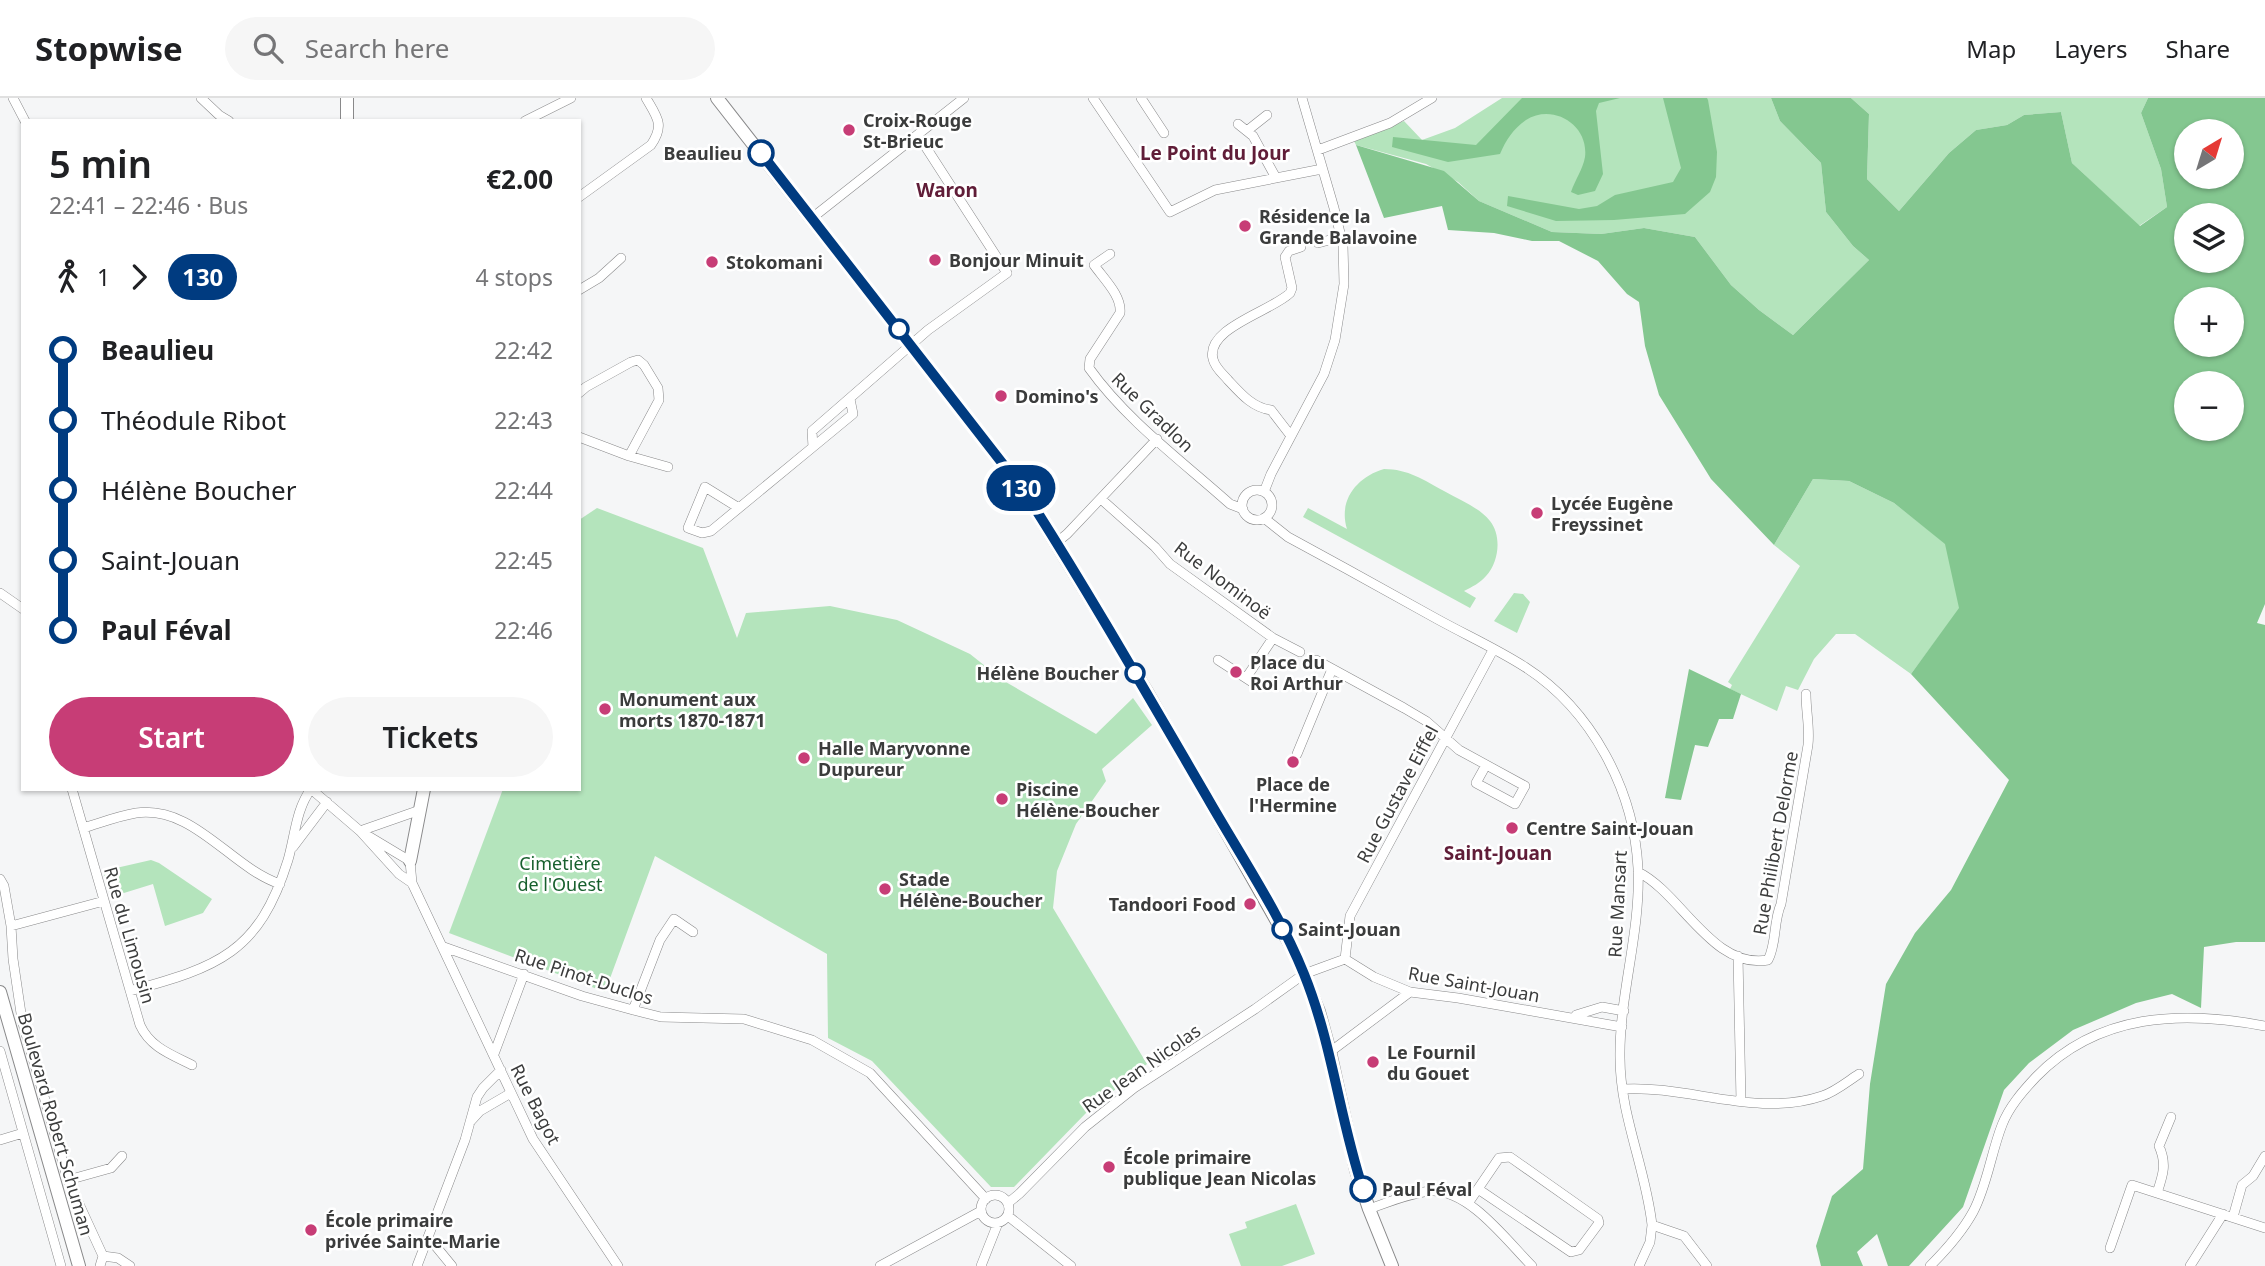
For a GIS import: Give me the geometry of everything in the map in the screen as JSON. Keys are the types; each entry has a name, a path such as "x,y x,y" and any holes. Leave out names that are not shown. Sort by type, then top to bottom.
{"main road":[{"path":"347,98 347,119"},
{"path":"718,98 1024,491 1147,692 1275,916 1304,974 1330,1052 1356,1170 1392,1266"},
{"path":"410,861 424,791"},
{"name":"Boulevard Robert Schuman","path":"0,992 79,1266"}],"street":[{"path":"13,98 24,119"},
{"path":"201,98 226,119"},
{"path":"529,119 571,98"},
{"path":"581,196 651,145 659,134 659,119 646,98"},
{"path":"811,218 964,98"},
{"path":"1093,98 1170,212 1215,190 1322,170"},
{"path":"1141,98 1164,133"},
{"path":"1264,492 1270,474 1324,374 1335,340 1344,284 1341,237 1302,98"},
{"path":"1318,150 1390,123 1432,98"},
{"path":"1248,130 1267,115"},
{"path":"1238,124 1248,130 1268,160 1276,178"},
{"path":"739,508 705,487 688,528 702,533 711,531 739,508 813,447 812,431 928,330 1007,273 918,135"},
{"path":"1318,243 1341,237"},
{"path":"1291,436 1271,410 1258,409 1236,389 1216,367 1212,351 1219,335 1290,293 1292,288 1285,257 1289,251 1301,247"},
{"name":"Rue Gradlon","path":"1110,254 1094,265 1117,297 1121,313 1090,359 1089,368 1104,390 1157,439 1230,504 1242,509"},
{"path":"581,289 599,278 621,258"},
{"path":"581,391 631,362 638,360 643,365 658,388 659,400 629,456"},
{"path":"581,438 668,467"},
{"path":"1057,542 1157,439"},
{"path":"1256,490 1264,492 1269,497 1271,506 1264,518 1253,519 1242,509 1242,501 1246,495 1256,490"},
{"name":"Rue Nominoë","path":"1101,499 1170,564 1273,638 1300,652"},
{"name":"Rue Mansart","path":"1264,518 1288,537 1525,667 1544,681 1593,734 1620,785 1633,825 1639,872 1620,1059 1623,1088 1652,1225 1650,1242 1639,1266"},
{"path":"0,593 21,608"},
{"path":"1218,660 1249,680 1273,638"},
{"name":"Rue Gustave Eiffel","path":"1345,959 1350,916 1493,650"},
{"path":"1316,660 1426,721 1459,750 1525,786 1515,804 1476,783 1486,765"},
{"path":"1297,754 1332,669"},
{"name":"Rue Philibert Delorme","path":"1639,872 1654,881 1697,927 1738,956 1755,962 1768,960 1773,951 1808,745 1810,728 1806,713 1807,694"},
{"name":"Rue du Limousin","path":"73,791 146,1038 158,1048 192,1065"},
{"path":"130,991 186,975 226,957 251,932 273,900 280,884 295,825 310,791"},
{"path":"313,791 360,831 399,874 412,883"},
{"path":"291,848 327,802"},
{"path":"360,831 420,810"},
{"path":"83,828 136,813 162,814 194,828 265,879 280,884"},
{"path":"360,831 410,861 412,883"},
{"path":"0,878 4,886 11,926 22,1020 68,1180 101,1261 118,1258 130,1266"},
{"name":"Rue Bagot","path":"412,883 542,1153 618,1266"},
{"path":"11,926 104,901"},
{"path":"633,1010 660,940 674,919 693,932"},
{"name":"Rue Pinot-Duclos","path":"444,947 582,996 633,1010 661,1017 744,1019 812,1040 870,1073 986,1199"},
{"path":"1738,956 1741,1101"},
{"path":"1304,974 1345,959"},
{"name":"Rue Saint-Jouan","path":"1345,959 1374,977 1409,992 1622,1027"},
{"path":"494,1054 524,974"},
{"name":"Rue Jean Nicolas","path":"1008,1203 1085,1127 1134,1088 1304,974"},
{"path":"1330,1052 1409,992"},
{"name":"Rue Saint-Jouan","path":"1563,1017 1584,1014 1602,1007 1624,1011"},
{"path":"1930,1266 1947,1248 1974,1210 2002,1124 2016,1099 2043,1069 2069,1048 2103,1032 2161,1018 2204,1017 2265,1026"},
{"path":"0,1051 61,1266"},
{"path":"417,1266 477,1097 483,1087 501,1070"},
{"path":"1623,1088 1644,1087 1741,1101 1794,1103 1824,1096 1859,1074"},
{"path":"468,1124 480,1111 512,1093"},
{"path":"2157,1193 2165,1168 2159,1146 2171,1117"},
{"path":"0,1140 23,1133"},
{"path":"68,1180 111,1168 122,1156"},
{"path":"2190,1266 2228,1216 2242,1185 2253,1176 2265,1156"},
{"path":"1469,1202 1499,1158 1510,1157 1599,1223 1579,1250 1571,1252 1478,1189"},
{"path":"2110,1248 2132,1185 2265,1228"},
{"path":"1369,1209 1428,1191 1439,1191 1469,1202 1532,1266"},
{"path":"880,1266 981,1211 986,1199 999,1196 1008,1203 1009,1210 1007,1216 998,1223 981,1266"},
{"path":"981,1211 989,1222 998,1223"},
{"path":"1007,1216 1071,1266"},
{"path":"1652,1225 1684,1236 1707,1266"},
{"path":"429,1238 452,1266"}],"green space":[{"path":"1502,98 1771,98 1780,121 1821,163 1826,212 1853,246 1869,260 1793,335 1731,285 1695,237 1644,228 1601,234 1552,232 1479,201 1458,182 1426,164 1356,145 1354,141 1404,121 1422,140 1455,128"},
{"path":"1522,98 1620,98 1599,103 1596,111 1603,174 1595,191 1578,195 1571,192 1584,161 1585,146 1575,127 1558,116 1536,115 1526,120 1510,135 1500,154 1448,162 1392,147 1393,137 1476,145"},
{"path":"1663,98 1708,100 1717,152 1716,177 1710,192 1685,214 1614,220 1556,221 1507,206 1508,196 1579,209 1597,206 1615,195 1673,182 1681,168"},
{"path":"1771,98 1851,98 1869,114 1867,179 1899,211 1949,153 1976,130 2007,125 2024,115 2061,112 2072,163 2140,226 2167,207 2161,169 2141,113 2148,98 2265,98 2265,604 2257,623 2265,625 2265,942 2236,942 2204,947 2201,1008 2172,994 2136,1003 2073,1030 2029,1063 2004,1090 1963,1207 1909,1266 1888,1266 1877,1234 1857,1252 1863,1266 1821,1266 1816,1246 1832,1196 1863,1169 1870,1084 1886,984 1915,933 1951,890 2009,780 1911,674 1959,608 1945,544 1894,503 1849,481 1813,479 1774,545 1711,479 1659,395 1645,346 1639,302 1627,294 1598,261 1559,241 1532,241 1494,233 1448,230 1442,206 1384,218 1356,145 1444,171 1479,201 1552,232 1601,234 1644,228 1695,237 1731,285 1793,335 1869,260 1853,246 1826,212 1821,163 1780,121"},
{"path":"1851,98 2148,98 2141,113 2161,169 2167,207 2139,226 2072,163 2061,112 2024,115 2007,125 1976,130 1949,153 1899,211 1867,179 1869,114"},
{"path":"1384,469 1401,471 1423,479 1475,508 1494,527 1497,549 1494,564 1484,578 1464,591 1476,598 1470,608 1303,517 1308,508 1347,529 1345,509 1352,491 1366,478"},
{"path":"1813,479 1849,481 1894,503 1946,544 1960,608 1911,674 1855,634 1836,634 1814,659 1798,690 1786,686 1777,711 1730,689 1732,685 1728,682 1800,566 1774,545"},
{"name":"Stade Hélène-Boucher","path":"597,508 703,548 737,638 746,613 830,606 897,620 970,654 1004,681 1096,734 1133,698 1152,725 1102,769 1106,781 1076,824 1057,871 1053,908 1147,1064 1086,1113 1014,1187 991,1187 872,1061 828,1038 827,954 655,856 605,992 449,933 502,791 581,791 581,519"},
{"path":"1514,593 1523,594 1530,602 1517,633 1494,621"},
{"path":"1689,669 1741,694 1733,719 1719,719 1708,747 1695,745 1681,800 1665,798"},
{"path":"151,860 212,899 203,913 165,926 153,884 111,897 103,871"},
{"path":"1296,1204 1315,1254 1282,1266 1241,1266 1229,1234 1247,1228 1245,1222"}],"bus line":[{"name":"130","path":"761,153 1024,491 1147,692 1295,953 1319,1012 1356,1170 1363,1189"}],"place":[{"name":"Croix-Rouge St-Brieuc","path":"849,130"},
{"name":"Beaulieu","path":"761,153"},
{"name":"Résidence la Grande Balavoine","path":"1245,226"},
{"name":"Bonjour Minuit","path":"935,260"},
{"name":"Stokomani","path":"712,262"},
{"name":"Domino's","path":"1001,396"},
{"name":"Lycée Eugène Freyssinet","path":"1537,513"},
{"name":"Place du Roi Arthur","path":"1236,672"},
{"name":"Hélène Boucher","path":"1135,673"},
{"name":"Monument aux morts 1870-1871","path":"605,709"},
{"name":"Halle Maryvonne Dupureur","path":"804,758"},
{"name":"Place de l'Hermine","path":"1293,762"},
{"name":"Piscine Hélène-Boucher","path":"1002,799"},
{"name":"Centre Saint-Jouan","path":"1512,828"},
{"name":"Stade Hélène-Boucher","path":"885,889"},
{"name":"Tandoori Food","path":"1250,904"},
{"name":"Saint-Jouan","path":"1282,929"},
{"name":"Le Fournil du Gouet","path":"1373,1062"},
{"name":"École primaire publique Jean Nicolas","path":"1109,1167"},
{"name":"Paul Féval","path":"1363,1189"},
{"name":"École primaire privée Sainte-Marie","path":"311,1230"}],"district":[{"name":"Le Point du Jour","path":"1215,153"},
{"name":"Waron","path":"947,190"},
{"name":"Saint-Jouan","path":"1498,853"}],"park label":[{"name":"Cimetière de l'Ouest","path":"560,873"}]}
